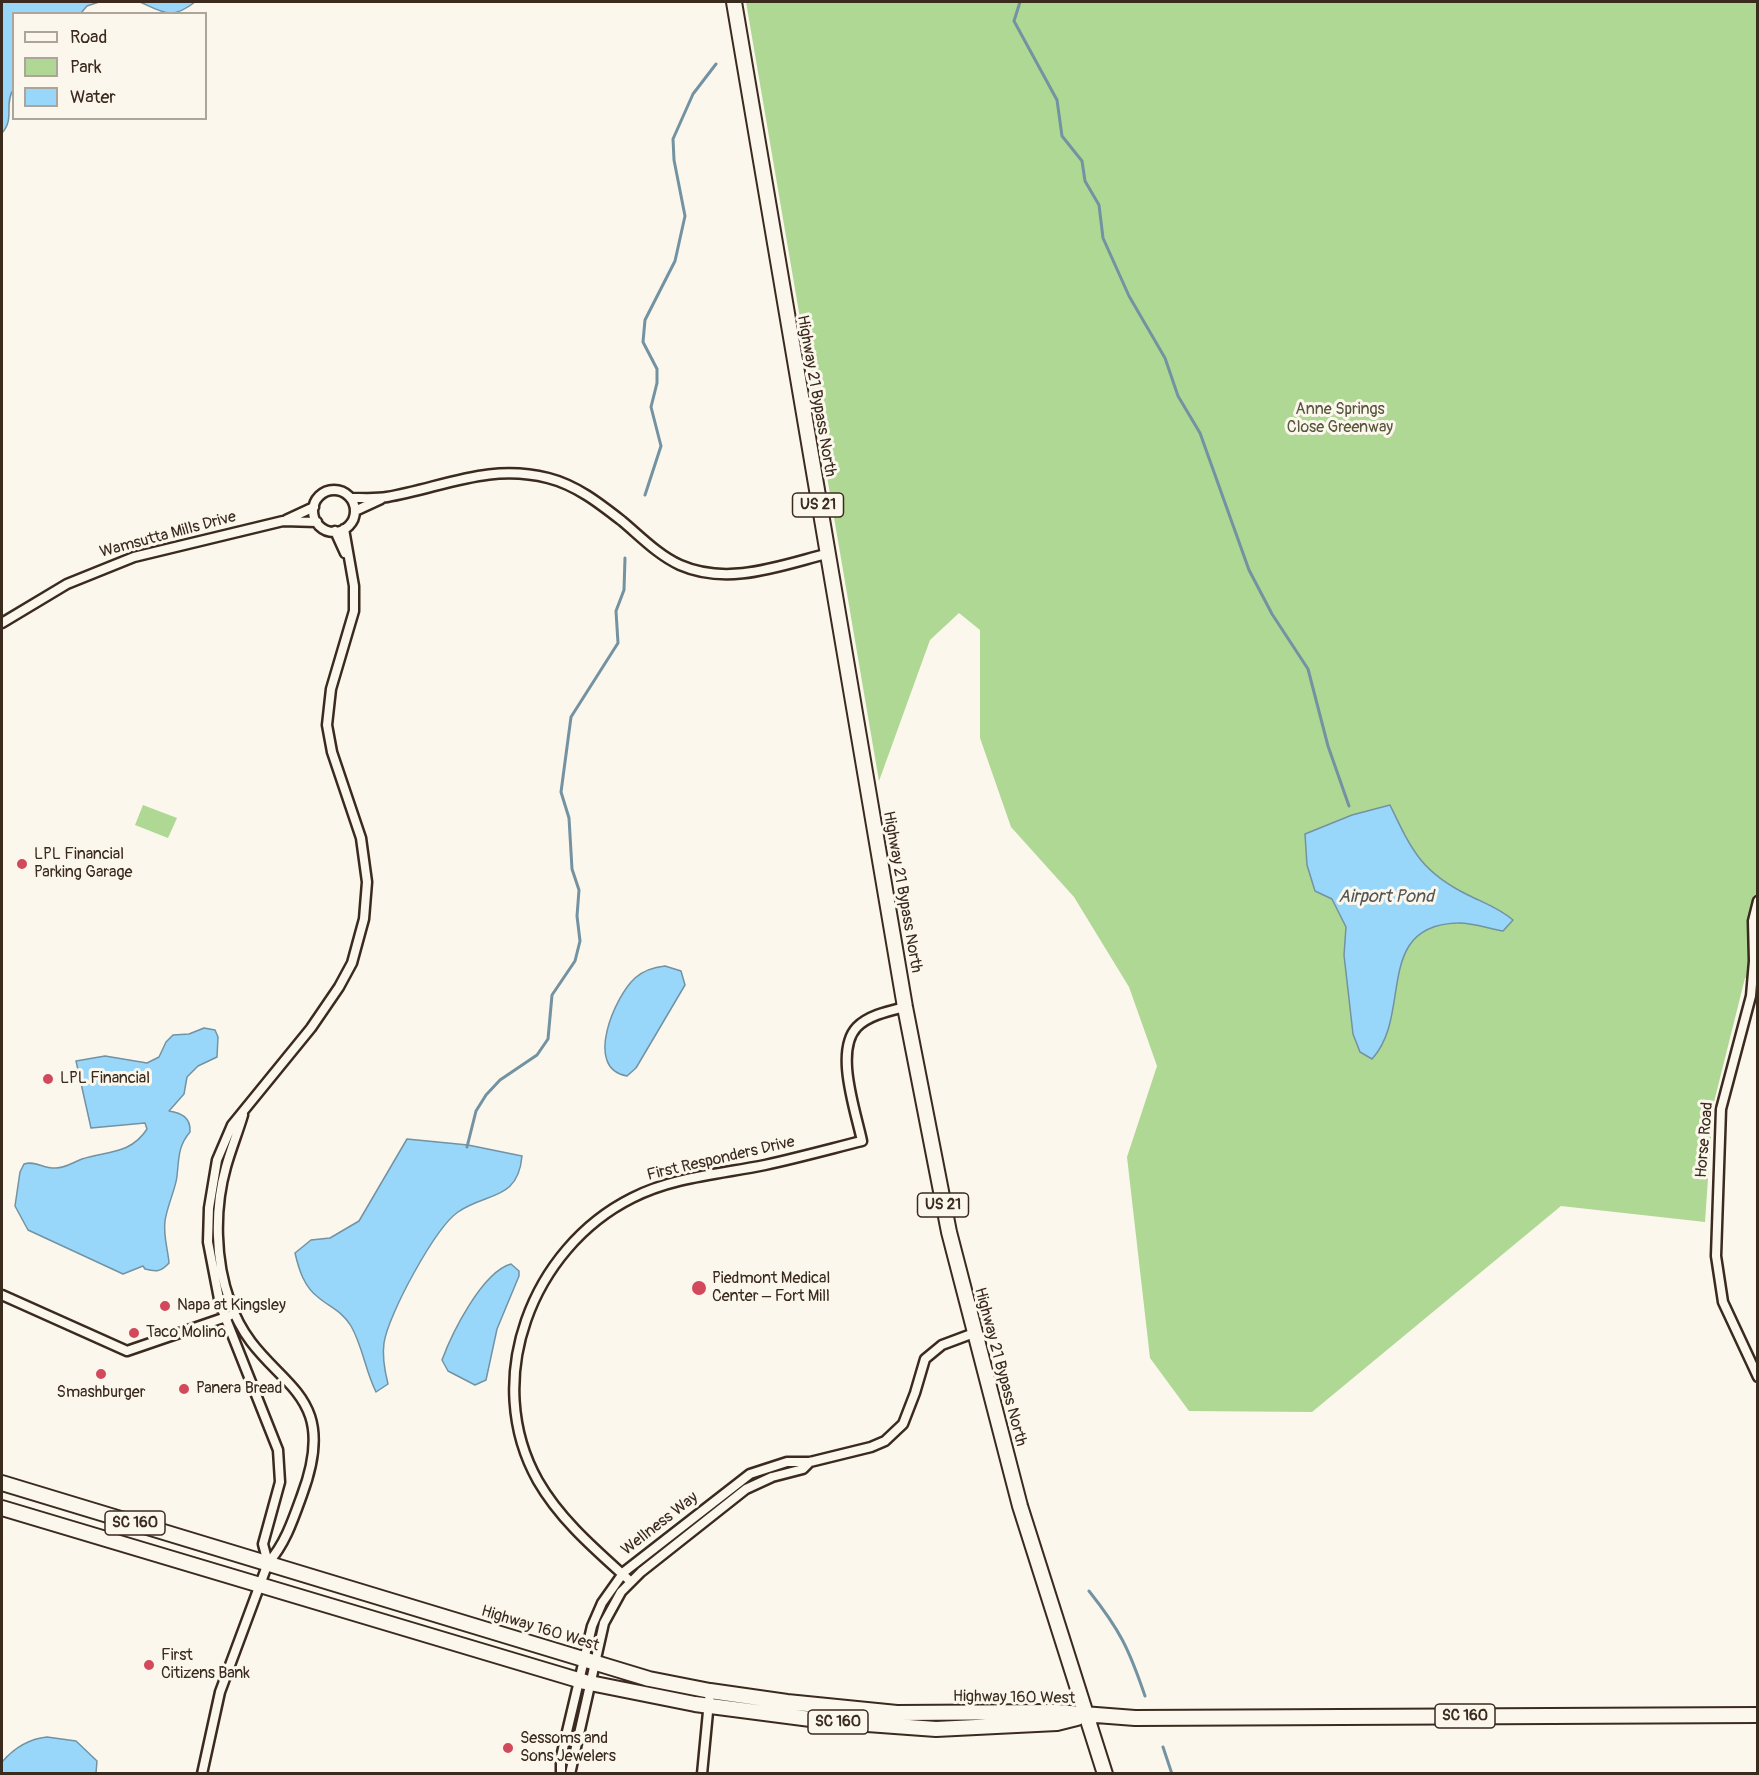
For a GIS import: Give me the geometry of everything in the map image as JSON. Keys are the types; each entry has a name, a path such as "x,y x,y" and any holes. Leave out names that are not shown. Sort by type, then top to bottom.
{"main road":[{"name":"Highway 21 Bypass North","path":"734,2 826,554 905,1007 949,1232 1020,1506 1105,1773"},
{"name":"Highway 160 West","path":"2,1483 268,1563 587,1671 649,1679 710,1691 897,1713 1057,1712 1087,1716"},
{"name":"Highway 160 West","path":"2,1508 261,1586 587,1671 708,1706 826,1721 936,1729 1057,1723 1087,1716"},
{"name":"SC 160","path":"1087,1716 1135,1718 1758,1715"}],"street":[{"name":"Wamsutta Mills Drive","path":"355,511 385,498 484,473 530,474 568,484 679,564 704,572 723,575 747,573 826,554"},
{"name":"Wamsutta Mills Drive","path":"2,623 67,584 113,564 283,521 314,507 316,500 326,492 339,491 351,498 385,498"},
{"path":"348,559 335,531 344,529 353,518 355,511 351,498"},
{"path":"314,507 317,522"},
{"name":"Wamsutta Mills Drive","path":"283,521 317,522 325,529 335,531"},
{"path":"268,1563 263,1544 280,1482 278,1450 224,1318 210,1260 209,1208 217,1160 232,1125 322,1013 339,987 352,963 364,920 367,882 361,838 332,752 327,725 331,688 354,611 354,586 344,529"},
{"name":"Horse Road","path":"1758,901 1753,921 1754,962 1751,996 1721,1109 1716,1256 1723,1302 1758,1377"},
{"name":"First Responders Drive","path":"630,1581 565,1519 538,1480 526,1455 515,1394 523,1328 534,1299 550,1269 580,1235 607,1212 634,1197 668,1184 862,1141 848,1074 846,1050 857,1027 878,1014 905,1007"},
{"path":"202,1773 220,1692 268,1563 280,1549 310,1475 315,1437 308,1407 284,1376 243,1333 223,1276 219,1227 226,1168 243,1114"},
{"path":"2,1295 127,1351 235,1314"},
{"name":"Wellness Way","path":"587,1671 597,1612 622,1574 755,1471 787,1462 810,1462 871,1448 894,1434 903,1424 925,1359 942,1345 974,1333"},
{"name":"Wellness Way","path":"587,1671 609,1610 630,1581 753,1484 803,1469 810,1462"},
{"path":"724,1493 730,1500"},
{"path":"561,1773 561,1757 587,1671"},
{"path":"570,1773 587,1671"},
{"path":"702,1773 710,1691"}],"green space":[{"name":"Anne Springs Close Greenway","path":"746,2 1757,2 1758,978 1745,978 1713,1106 1705,1222 1561,1206 1312,1412 1189,1411 1150,1358 1127,1157 1157,1066 1129,987 1074,897 1011,827 980,738 980,630 959,613 930,640 879,781"},
{"path":"143,805 177,818 168,838 135,825"}],"water":[{"path":"2,2 99,2 87,6 82,12 12,12 12,92 8,122 2,133"},
{"path":"140,2 195,2 177,12 162,12"},
{"name":"Airport Pond","path":"1390,805 1404,834 1428,868 1452,886 1497,909 1513,920 1503,931 1457,923 1431,928 1414,939 1404,956 1398,976 1391,1020 1384,1041 1372,1059 1360,1052 1353,1034 1344,955 1346,927 1332,899 1315,891 1307,865 1305,834 1352,815"},
{"path":"665,966 681,971 685,985 636,1068 627,1076 614,1071 607,1060 605,1047 607,1031 619,1000 635,978 649,970"},
{"path":"204,1028 215,1030 218,1037 217,1057 198,1066 187,1077 184,1094 169,1111 187,1119 190,1132 181,1147 176,1181 165,1221 169,1263 158,1270 152,1271 143,1266 123,1274 28,1230 15,1206 20,1172 24,1164 32,1163 52,1168 63,1167 82,1159 126,1147 141,1137 147,1129 145,1123 91,1128 76,1061 105,1056 147,1063 159,1057 166,1042 173,1035 189,1034"},
{"path":"407,1139 468,1145 522,1156 519,1171 508,1188 458,1212 437,1235 403,1293 387,1330 383,1353 388,1384 376,1392 351,1326 340,1313 309,1289 300,1272 295,1253 311,1240 330,1238 359,1221"},
{"path":"511,1264 519,1271 519,1276 497,1329 486,1380 475,1385 448,1371 442,1360 469,1305 479,1291 500,1269"},
{"path":"47,1737 76,1741 97,1761 96,1773 2,1773 2,1762 11,1752 28,1742"}],"waterway":[{"path":"1020,2 1014,21 1057,100 1062,136 1082,161 1085,181 1099,205 1103,238 1129,296 1165,358 1178,396 1200,433 1249,570 1272,614 1308,669 1328,746 1349,806"},
{"path":"645,495 661,446 651,407 657,383 657,369 643,342 645,320 675,261 685,216 674,160 673,139 693,94 716,64"},
{"path":"467,1147 476,1111 486,1095 500,1080 537,1055 548,1039 552,995 575,961 580,941 577,916 579,890 572,869 569,818 561,792 571,717 618,643 616,611 624,590 625,558"},
{"path":"1089,1591 1123,1640 1145,1696"},
{"path":"1163,1747 1172,1774"}],"place":[{"name":"LPL Financial Parking Garage","path":"22,864"},
{"name":"LPL Financial","path":"48,1079"},
{"name":"Piedmont Medical Center – Fort Mill","path":"699,1288"},
{"name":"Napa at Kingsley","path":"165,1306"},
{"name":"Taco Molino","path":"134,1333"},
{"name":"Smashburger","path":"101,1374"},
{"name":"Panera Bread","path":"184,1389"},
{"name":"First Citizens Bank","path":"149,1665"},
{"name":"Sessoms and Sons Jewelers","path":"508,1748"}]}
